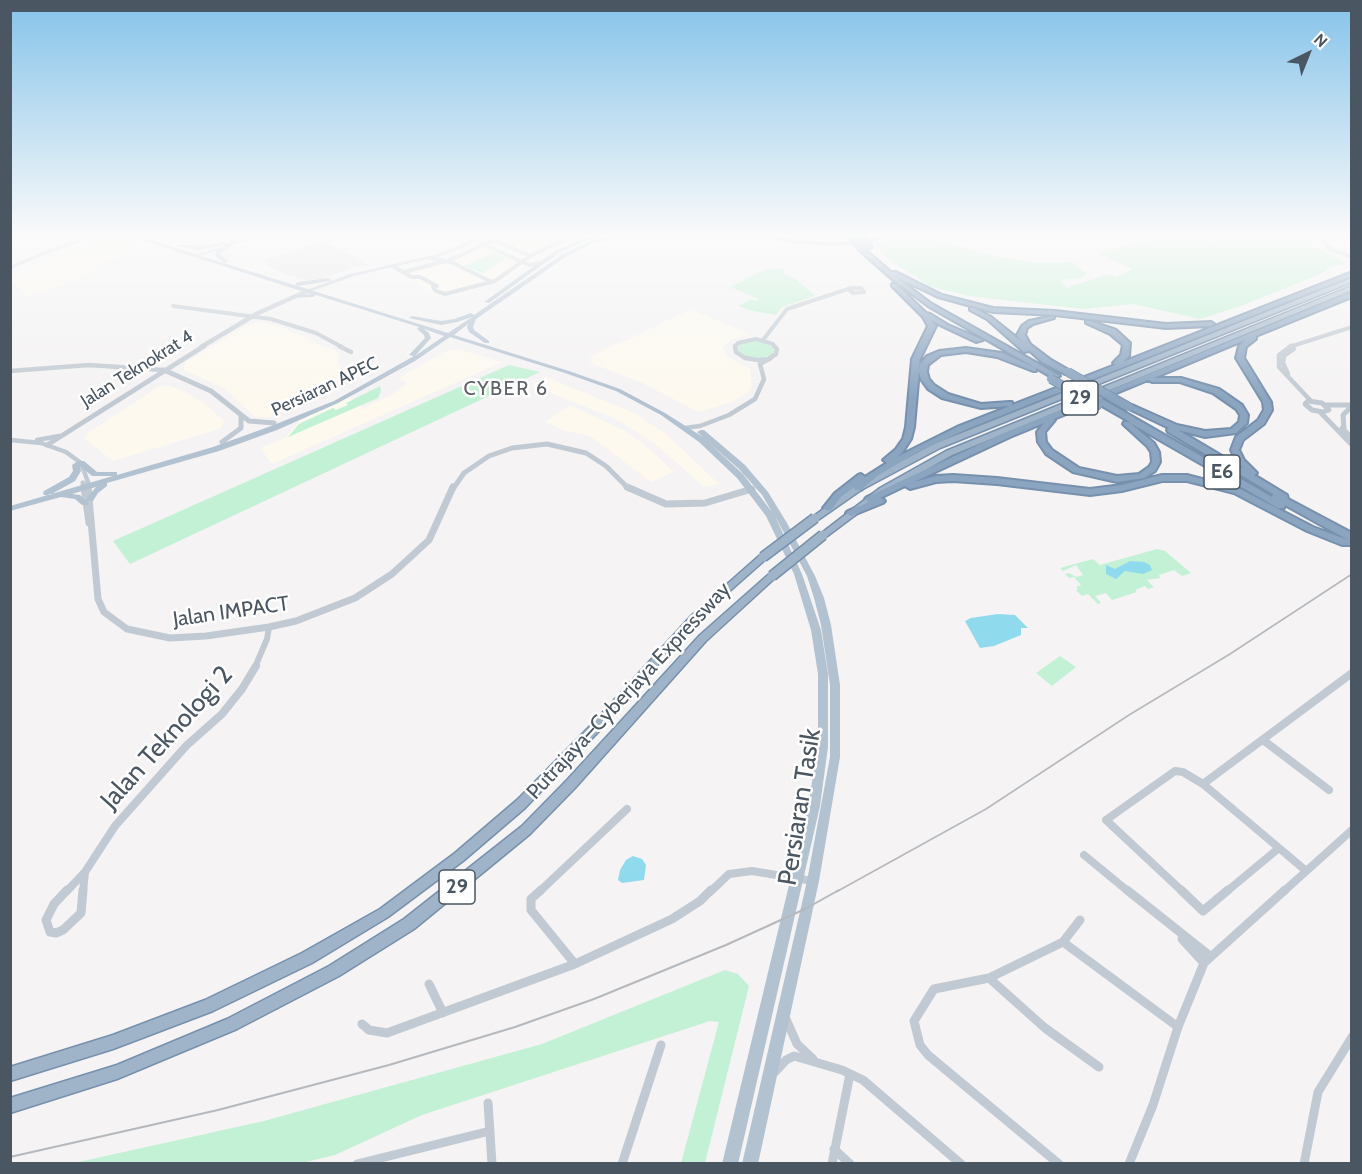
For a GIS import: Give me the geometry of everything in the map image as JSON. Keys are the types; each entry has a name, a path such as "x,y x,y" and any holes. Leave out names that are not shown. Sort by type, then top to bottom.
{"highway":[{"path":"828,508 838,495 894,455 907,439 916,359 932,326 898,289"},
{"path":"899,289 938,322 989,344 1127,424 1256,492"},
{"name":"E6","path":"908,289 930,305 1058,375"},
{"name":"E6","path":"916,289 941,307 1058,375 1341,532 1350,541"},
{"path":"923,289 984,315 1050,363 1183,437 1274,491 1306,513"},
{"path":"926,289 940,296 993,309 1054,313 1179,327 1216,324 1249,314"},
{"path":"858,488 874,474 913,451 1036,398 1314,289"},
{"name":"Putrajaya–Cyberjaya Expressway","path":"10,1074 113,1042 208,1006 308,958 384,913 459,857 521,804 598,725 694,618 763,557 858,488 937,447 980,428 1330,289"},
{"name":"Putrajaya–Cyberjaya Expressway","path":"10,1106 117,1071 232,1024 334,971 409,924 526,830 571,784 703,638 771,576 870,499 931,462 1000,430 1350,289"},
{"path":"870,499 952,460 1061,413 1350,295"},
{"path":"1022,344 1022,330 1034,320 1060,317 1090,322 1113,332 1127,345 1125,356 1113,367"},
{"path":"1258,334 1243,346 1240,358 1267,402 1268,411 1262,422 1239,439 1235,450 1246,467 1274,491"},
{"path":"1033,369 999,355 958,350 939,353 924,364 922,372 925,380 940,393 959,401 989,406 1036,398"},
{"path":"1129,406 1164,423 1197,433 1221,434 1237,430 1243,423 1243,412 1230,398 1195,383 1164,379 1134,384"},
{"name":"E6","path":"1102,400 1256,492 1350,541"},
{"path":"1061,413 1044,427 1041,432 1042,442 1055,457 1076,470 1106,478 1133,478 1152,469 1157,457 1146,439 1127,424"},
{"path":"851,513 909,486 936,479 983,480 1090,492 1122,489 1162,478 1180,477 1198,479 1229,488 1310,529 1350,541"}],"main road":[{"path":"290,289 292,291 290,298 318,294"},
{"path":"308,289 398,315 587,378 618,390 693,428"},
{"path":"308,289 384,315 487,342 611,382 637,393 693,428"},
{"path":"325,289 330,294"},
{"name":"Persiaran APEC","path":"474,315 503,289"},
{"name":"Persiaran APEC","path":"10,504 216,449 274,428 358,391 415,356 514,289"},
{"path":"384,315 427,334 427,340 415,356"},
{"path":"398,315 441,323 474,315"},
{"path":"474,315 470,329 487,342"},
{"path":"415,356 440,346 463,343 519,357"},
{"name":"Persiaran APEC","path":"119,475 274,423 352,388 415,356"},
{"name":"Persiaran Tasik","path":"693,428 752,489 776,526 798,574 815,626 823,674 821,765 730,1164"},
{"name":"Persiaran Tasik","path":"693,428 742,467 765,494 783,523 811,576 826,625 836,693 835,757 813,881 750,1164"},
{"path":"77,462 95,474 119,475"},
{"path":"45,496 72,479 77,471 77,462"},
{"path":"45,496 73,496 87,501 99,487 119,475"},
{"name":"Persiaran APEC","path":"10,509 45,496"}],"street":[{"name":"Jalan Teknokrat 4","path":"47,445 254,315 308,289"},
{"path":"434,289 441,294 464,289"},
{"path":"768,339 787,309 848,289"},
{"path":"851,289 850,291 855,294"},
{"path":"828,295 855,294 865,291 861,289"},
{"path":"173,306 254,315 310,331 351,352"},
{"path":"1350,329 1295,348 1284,356 1285,370 1295,384 1311,400 1325,409 1352,438"},
{"path":"693,428 729,415 747,404 755,399 764,379 760,364 771,358 777,350 768,339 746,340 736,345 736,352 758,364 761,378 757,392 747,404"},
{"path":"747,359 771,358"},
{"path":"10,371 89,365 164,370 211,391 252,422 274,423"},
{"path":"1311,400 1305,403 1307,406 1325,409 1351,407"},
{"path":"1344,430 1343,414 1351,407"},
{"path":"1325,409 1352,445"},
{"path":"222,442 241,428 241,415"},
{"path":"10,440 47,440 68,431"},
{"path":"68,431 57,443 77,462 86,484"},
{"path":"19,440 47,445 66,452"},
{"name":"Jalan IMPACT","path":"86,484 98,599 110,618 127,629 154,636 180,638 269,627 296,621 355,598 392,574 429,540 453,488 464,473 489,456 512,448 548,444 586,453 606,466 622,484 634,492 666,504 705,503 752,489"},
{"name":"Jalan Teknologi 2","path":"85,872 81,913 63,930 56,933 50,932 46,920 49,911 85,872 116,826 151,783 186,746 222,714 242,689 253,672 267,639 269,627"},
{"path":"1203,784 1352,673"},
{"path":"1263,740 1329,790"},
{"path":"1279,848 1205,911 1200,910 1106,820 1175,771 1191,775 1203,784 1279,848 1305,870"},
{"path":"575,964 531,910 531,899 627,809"},
{"path":"1130,1164 1153,1105 1178,1027 1207,960 1352,830"},
{"path":"1084,855 1207,960"},
{"path":"362,1024 369,1030 387,1033 575,964 672,919 700,902 729,874 752,870 813,881"},
{"path":"1059,1164 928,1055 920,1045 914,1021 934,989 989,978 1063,942 1080,920"},
{"path":"1063,942 1178,1027"},
{"path":"989,978 1045,1028 1099,1067"},
{"path":"429,984 443,1013"},
{"path":"784,1006 790,1032 796,1044 816,1062"},
{"path":"1304,1164 1318,1092 1352,1037"},
{"path":"622,1164 661,1045"},
{"path":"767,1086 779,1066 794,1056 850,1074 880,1092 961,1164"},
{"path":"832,1164 850,1074"},
{"path":"488,1103 492,1164"},
{"path":"357,1164 490,1131"},
{"path":"834,1149 850,1164"}],"shaded area":[{"path":"20,289 48,289 28,296"},
{"path":"425,289 476,289 469,291 439,297"},
{"path":"692,310 749,334 731,340 723,347 726,356 750,369 752,387 732,402 699,412 638,381 589,362 593,360 590,357 619,342 626,341"},
{"path":"261,322 282,327 325,348 330,348 340,354 337,362 341,368 363,374 270,417 255,417 224,388 184,370 184,363 247,325"},
{"path":"458,349 502,362 272,464 260,448 285,438 300,420 349,397 363,408 390,396 407,383 399,378 446,351"},
{"path":"546,377 636,414 666,434 719,484 704,487 654,443 616,419 531,385"},
{"path":"167,385 205,404 224,421 222,428 113,461 85,439 86,434 160,386"},
{"path":"570,405 627,432 674,472 651,482 590,436 565,431 545,422"}],"green space":[{"path":"734,289 807,289 815,296 782,307 776,315 738,306 751,299 756,301 759,299"},
{"path":"940,289 1284,289 1200,319 1133,304 1083,309 969,296"},
{"path":"758,340 773,347 774,352 761,358 747,357 738,352 740,344"},
{"path":"509,365 540,372 130,564 113,541"},
{"path":"380,386 381,391 378,398 288,437 299,424 333,408 336,410 348,405 346,403"},
{"path":"1157,549 1165,551 1191,573 1182,576 1174,570 1159,575 1160,578 1147,580 1154,587 1148,589 1145,586 1135,590 1137,592 1112,600 1106,593 1095,596 1101,603 1098,604 1088,594 1082,596 1076,590 1078,589 1076,587 1081,585 1074,577 1069,578 1065,574 1069,573 1076,577 1083,575 1076,565 1063,571 1060,568 1093,559 1100,565"},
{"path":"1060,656 1076,667 1052,686 1036,673"},
{"path":"725,970 738,974 749,986 705,1163 681,1163 719,1022 710,1021 422,1115 335,1155 302,1163 74,1163 264,1121 542,1044"}],"water":[{"path":"1130,561 1144,562 1150,565 1152,570 1143,574 1125,571 1116,579 1106,574 1106,565 1115,569"},
{"path":"998,614 1015,615 1028,628 1021,628 1021,635 994,646 980,648 965,621"},
{"path":"633,856 642,859 646,865 644,880 622,883 618,880 620,870 626,860"}],"railway":[{"path":"836,892 986,809 1129,715 1230,654 1352,574"},
{"path":"10,1157 218,1110 389,1065 515,1027 594,999 726,945 805,909 839,890"}],"district":[{"name":"CYBER 6","path":"506,389"}]}
